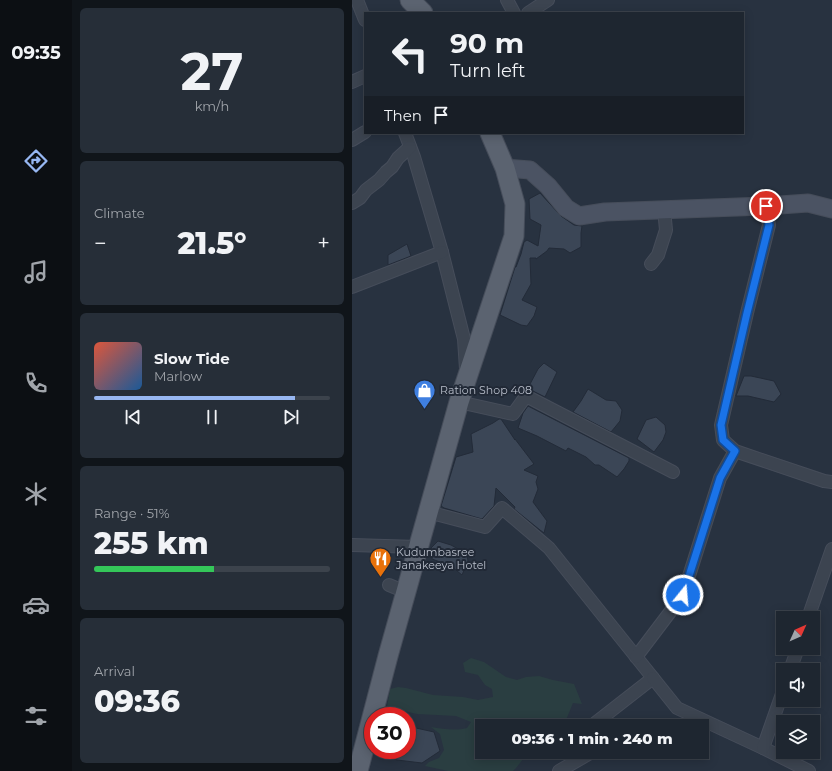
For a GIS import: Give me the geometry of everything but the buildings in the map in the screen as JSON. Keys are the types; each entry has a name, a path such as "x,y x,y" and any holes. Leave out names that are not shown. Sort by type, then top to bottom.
{"main road":[{"path":"410,0 422,12"},
{"path":"358,771 388,656 397,589 418,547 467,376 514,236 515,204 505,168 490,134"}],"street":[{"path":"357,0 364,18"},
{"path":"507,0 513,12"},
{"path":"530,12 548,0"},
{"path":"352,82 364,76"},
{"path":"352,140 364,133"},
{"path":"405,134 442,252 464,339 467,376"},
{"path":"352,203 360,198 366,190 392,168 398,158 410,148"},
{"path":"505,168 530,170 548,186 566,208 579,216 605,212 808,203 832,209"},
{"path":"766,206 769,225 721,425 723,440 735,451 832,482"},
{"path":"651,264 658,255 666,230 664,209"},
{"path":"352,286 442,252"},
{"path":"459,402 513,414 526,396 673,472"},
{"path":"636,657 683,595 720,478 735,451"},
{"path":"428,512 485,527 502,508 549,548 677,708 809,771"},
{"path":"352,545 418,547"},
{"path":"810,611 832,549"},
{"path":"600,719 653,678"},
{"path":"763,748 777,707"},
{"path":"559,771 580,759"}],"green space":[{"path":"471,658 484,662 506,677 517,680 526,677 539,676 574,684 582,704 573,703 566,719 475,719 475,759 523,759 513,771 448,771 425,766 429,762 439,758 444,750 440,734 431,727 463,729 467,728 471,722 456,716 416,714 416,707 387,707 390,689 398,687 406,688 433,695 463,697 478,700 493,697 492,689 485,685 478,675 465,672 463,663"}],"place":[{"name":"Ration Shop 408","path":"425,410"},
{"name":"Kudumbasree Janakeeya Hotel","path":"381,578"}],"route":[{"path":"683,595 720,478 735,451 723,440 721,425 769,225 766,206"}]}
